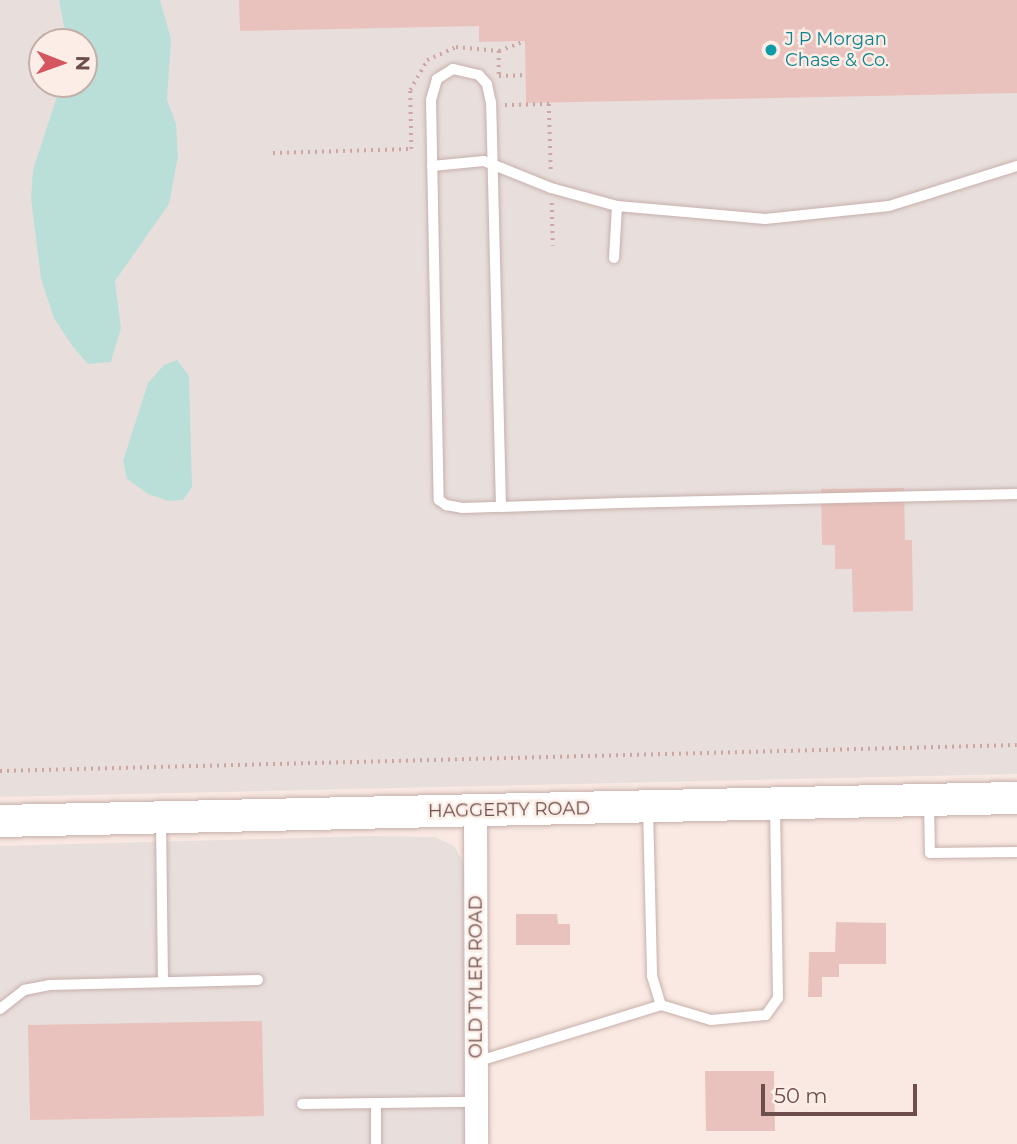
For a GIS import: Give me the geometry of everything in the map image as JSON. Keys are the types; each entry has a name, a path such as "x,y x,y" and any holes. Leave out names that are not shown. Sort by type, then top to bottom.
{"main road":[{"name":"HAGGERTY ROAD","path":"0,821 161,820 775,802 1017,798"}],"street":[{"name":"OLD TYLER ROAD","path":"475,811 476,1144"}],"lane":[{"path":"501,508 489,89 480,75 459,68 447,71 433,85 432,166 439,500 463,508 501,508 1017,494"},
{"path":"432,166 469,160 493,165 551,188 617,206 733,219 832,215 917,199 1017,166"},
{"path":"614,258 617,206"},
{"path":"929,800 930,853 1017,852"},
{"path":"476,1062 661,1005 711,1020 766,1015 778,998 775,802"},
{"path":"648,807 649,936 652,976 661,1005"},
{"path":"161,820 163,982"},
{"path":"0,1009 15,996 36,987 258,980"},
{"path":"302,1104 476,1102"},
{"path":"376,1103 376,1144"}],"path":[{"path":"273,153 411,149 410,99 418,70 446,50 499,51 525,41"},
{"path":"499,51 502,88"},
{"path":"499,76 526,75"},
{"path":"503,96 504,105 549,104 551,172"},
{"path":"551,202 553,246"},
{"path":"0,771 1017,745"}],"shaded area":[{"path":"0,0 1017,0 1017,774 0,797"},
{"path":"371,836 435,837 454,846 465,865 466,1144 0,1144 0,846"}],"water":[{"path":"59,0 160,0 171,39 167,100 176,124 178,157 169,204 115,281 121,328 111,362 88,364 73,347 54,318 41,279 31,199 33,170 56,98 98,98 98,28 64,28"},
{"path":"177,360 189,376 192,487 183,500 169,501 148,494 127,479 123,461 148,383 164,365"}],"building":[{"name":"J P Morgan Chase & Co.","path":"239,0 1017,0 1017,93 526,103 525,41 479,42 479,26 240,31"},
{"path":"904,488 905,540 912,540 913,611 853,612 852,569 835,569 835,545 822,545 821,489"},
{"path":"516,914 557,914 558,924 570,924 570,945 516,945"},
{"path":"836,922 886,923 886,964 839,964 839,977 822,977 822,997 808,997 809,952 835,952"},
{"path":"262,1021 264,1116 30,1120 28,1025"},
{"path":"705,1071 774,1071 775,1131 706,1131"}],"place":[{"name":"J P Morgan Chase & Co.","path":"771,50"}]}
